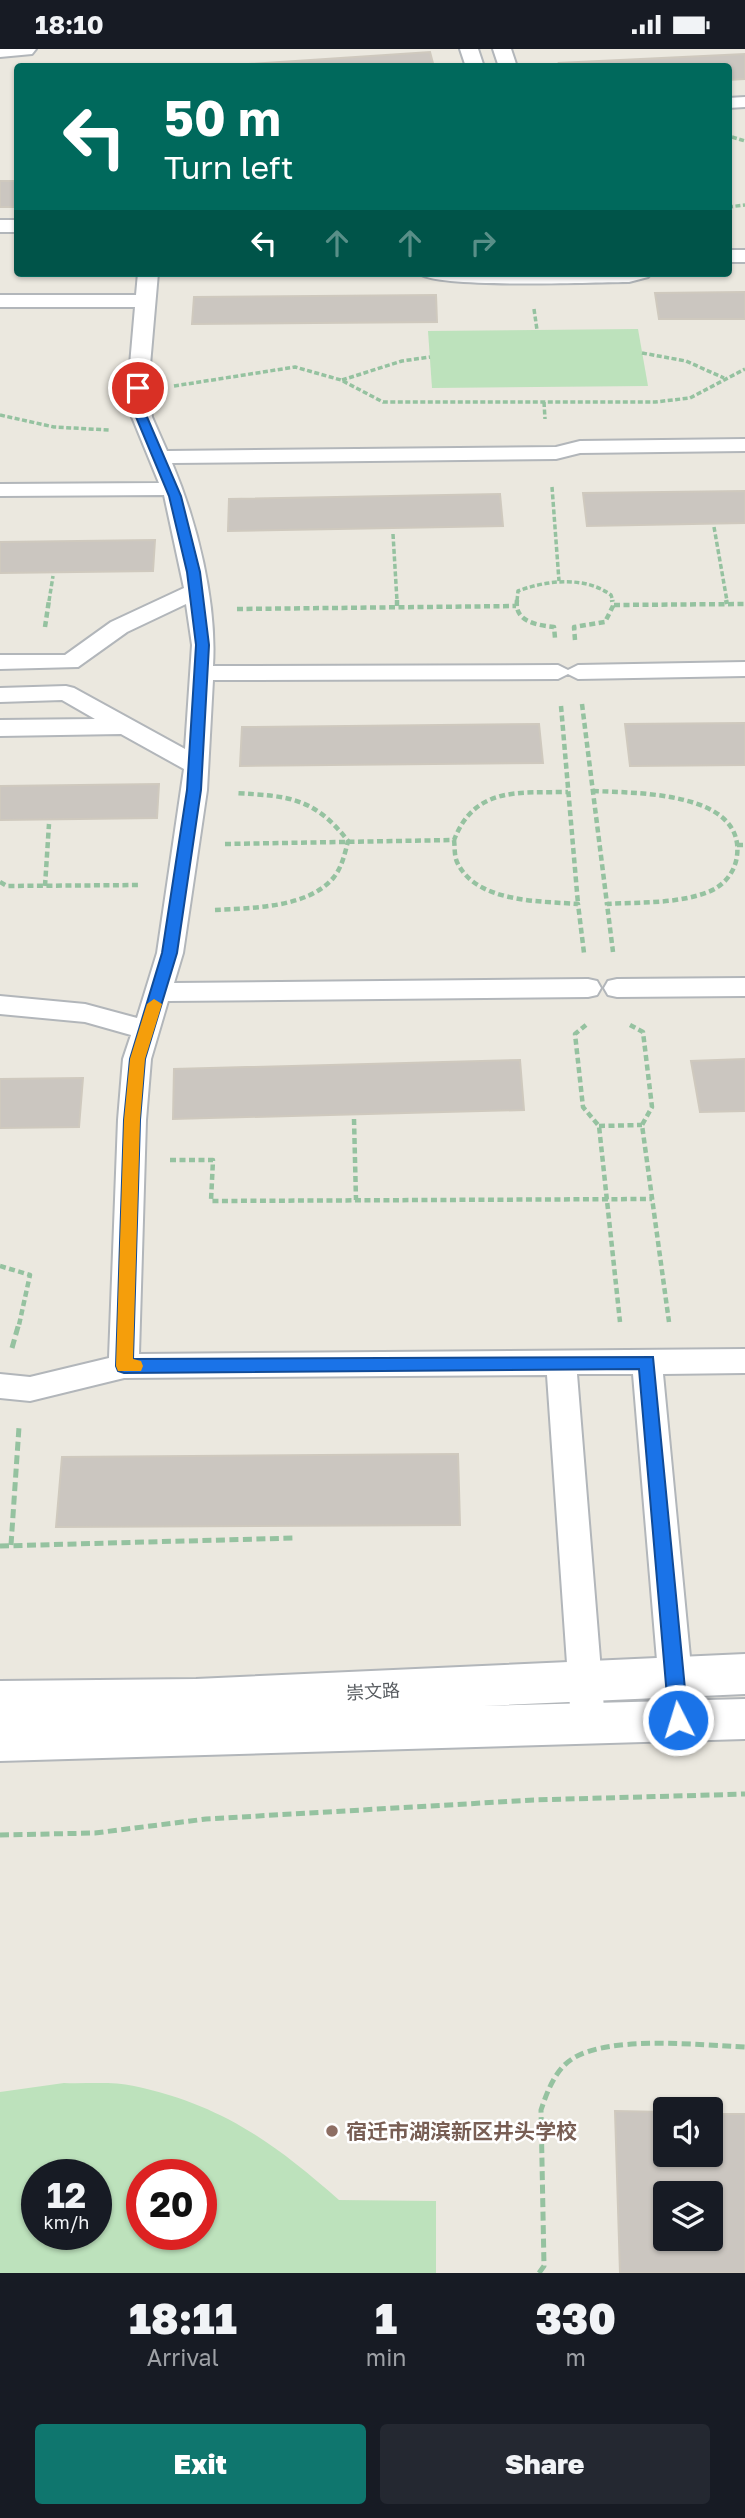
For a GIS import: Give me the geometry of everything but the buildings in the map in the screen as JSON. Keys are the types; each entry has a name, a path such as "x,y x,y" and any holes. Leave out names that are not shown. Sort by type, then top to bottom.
{"street":[{"path":"0,50 24,49"},
{"name":"崇文路","path":"677,1699 745,1674"},
{"name":"崇文路","path":"0,1700 677,1699 745,1719"},
{"name":"崇文路","path":"0,1740 587,1701"}],"lane":[{"path":"124,1366 137,1059 170,953 195,778 202,645 197,600 172,489 142,417 138,388 148,277"},
{"path":"0,301 146,300"},
{"path":"159,457 549,453 580,447 745,445"},
{"path":"0,490 172,489"},
{"path":"0,663 70,662 119,627 197,600"},
{"path":"66,693 70,662"},
{"path":"201,673 745,669"},
{"path":"0,695 66,693 124,726 195,778"},
{"path":"0,729 124,726"},
{"path":"617,988 745,987"},
{"path":"158,992 588,988"},
{"path":"0,1005 85,1013 147,1030"},
{"path":"7,1387 30,1389 124,1366 745,1361"},
{"path":"636,1362 677,1699"},
{"path":"561,1363 587,1701"}],"path":[{"path":"642,353 686,361 725,378"},
{"path":"341,380 402,361 430,356"},
{"path":"138,388 161,388 295,367 341,380 383,402 678,401 690,398 745,369"},
{"path":"544,402 559,581"},
{"path":"0,415 21,422 87,431 146,427"},
{"path":"714,527 727,604"},
{"path":"393,534 397,607"},
{"path":"40,662 53,576"},
{"path":"197,600 397,607 516,605"},
{"path":"614,605 745,604"},
{"path":"195,778 314,804 334,821 348,841"},
{"path":"593,791 607,904"},
{"path":"568,792 506,794 483,802 464,817 454,840 457,862 466,875 482,888 530,899 578,904 592,1021 575,1034 583,1107 599,1126 607,1199 636,1362"},
{"path":"45,885 49,824"},
{"path":"186,845 454,840"},
{"path":"176,912 277,904 309,893 333,879 348,841"},
{"path":"737,845 745,845"},
{"path":"0,882 7,886 180,885"},
{"path":"354,1119 356,1200"},
{"path":"599,1126 642,1125"},
{"path":"131,1160 213,1160 211,1201 652,1199"},
{"path":"0,1266 30,1275 7,1387 11,1545"},
{"path":"0,1546 295,1538"},
{"path":"0,1835 95,1833 206,1819 534,1800 745,1794"},
{"path":"538,2273 544,2266 541,2110 547,2090 572,2059 593,2051 625,2045 745,2047"}],"green space":[{"path":"638,329 648,386 432,388 428,331"},
{"path":"64,2083 134,2086 194,2104 245,2128 292,2160 339,2200 436,2201 436,2273 0,2273 0,2092"}],"slow traffic":[{"path":"135,1366 124,1366 132,1120 137,1059 154,1004"}],"place":[{"name":"宿迁市湖滨新区井头学校","path":"332,2131"}],"route":[{"path":"138,388 142,417 175,496 193,572 202,645 194,790 170,953 137,1059 132,1120 124,1366 647,1362 678,1720"}]}
